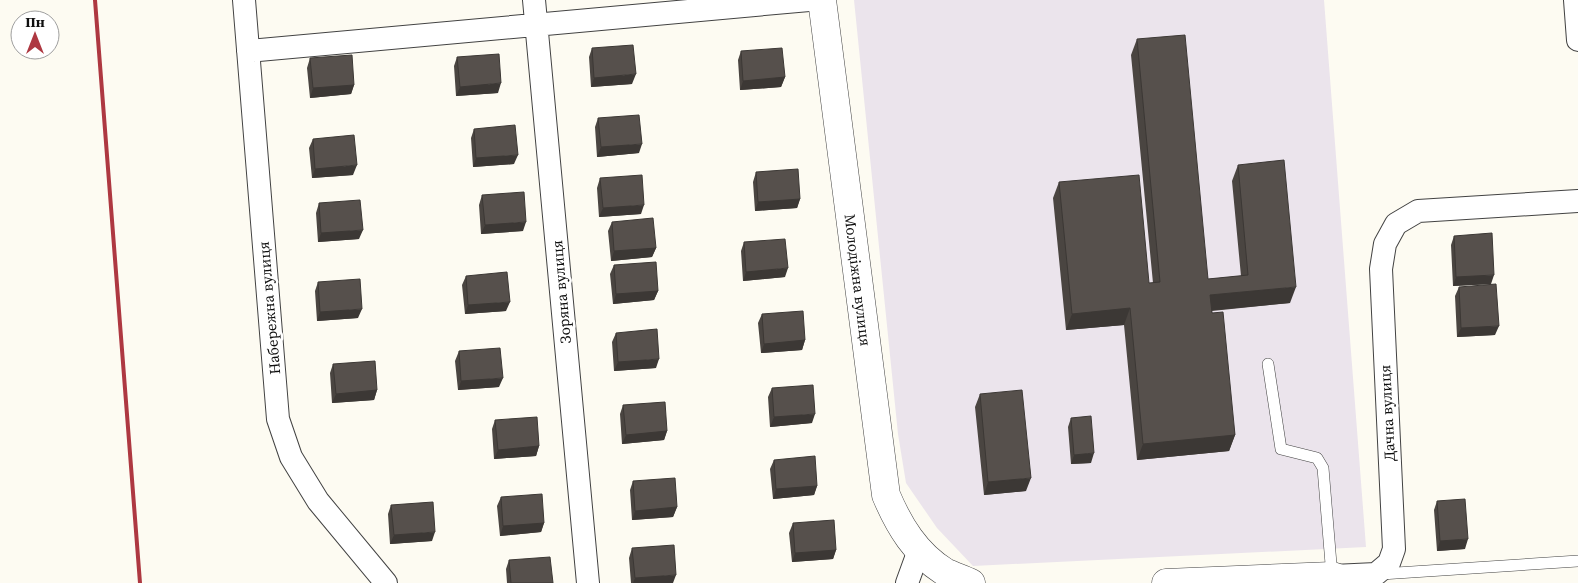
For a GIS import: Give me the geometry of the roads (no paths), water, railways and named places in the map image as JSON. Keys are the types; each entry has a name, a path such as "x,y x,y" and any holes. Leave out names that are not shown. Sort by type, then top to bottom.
{"street":[{"name":"Набережна вулиця","path":"244,0 278,419 291,457 318,501 386,583"},
{"name":"Зоряна вулиця","path":"534,0 588,583"},
{"path":"248,51 809,0"},
{"name":"Молодіжна вулиця","path":"822,0 886,495 895,518 906,536 919,550"},
{"path":"1575,0 1578,40"},
{"name":"Дачна вулиця","path":"1353,578 1389,563 1394,549 1381,269 1385,244 1396,224 1418,212 1578,201"},
{"path":"907,583 919,550 945,572 971,583"},
{"path":"1166,583 1353,578"}],"lane":[{"path":"1268,364 1281,450 1317,458 1323,468 1353,578 1578,561"}],"railway":[{"path":"95,0 140,583"}]}
